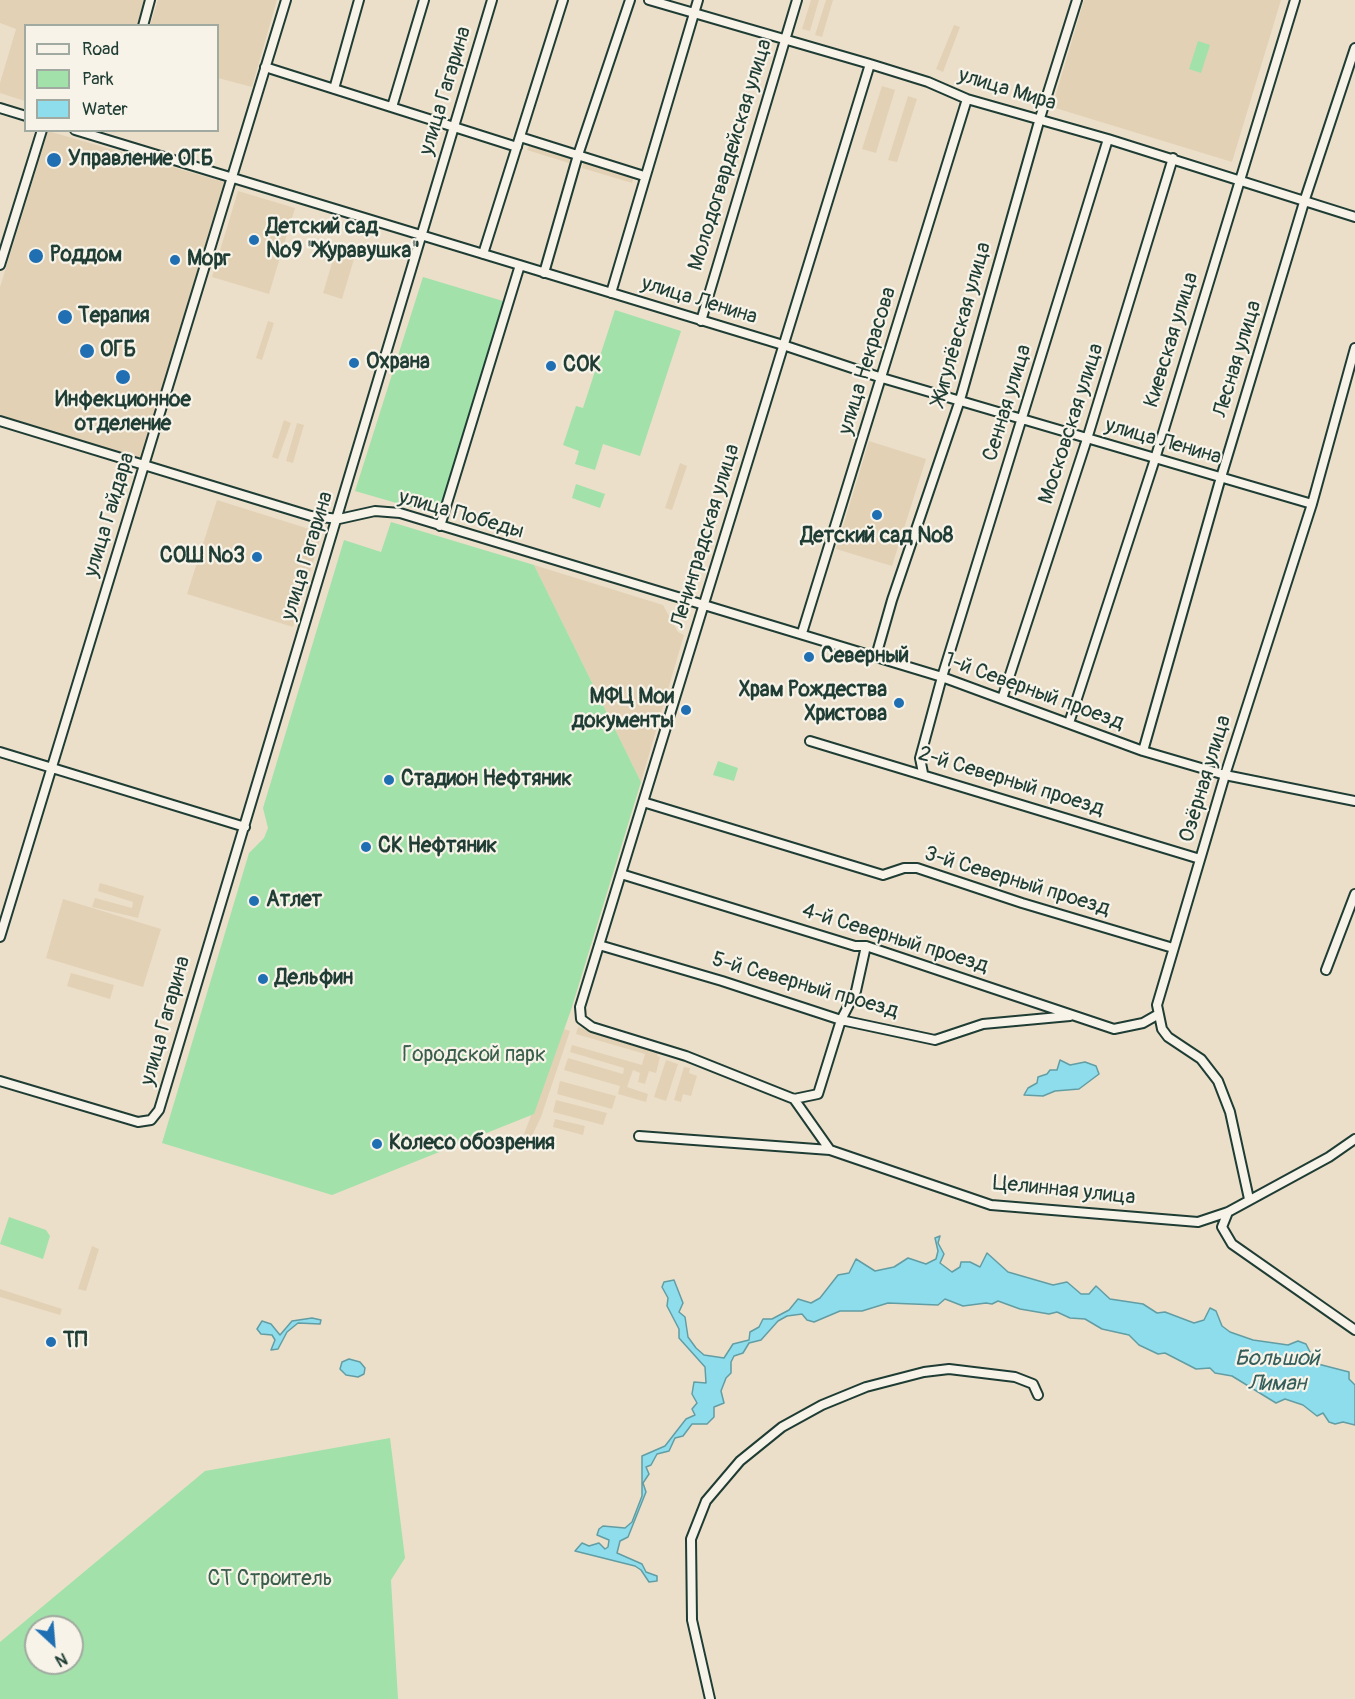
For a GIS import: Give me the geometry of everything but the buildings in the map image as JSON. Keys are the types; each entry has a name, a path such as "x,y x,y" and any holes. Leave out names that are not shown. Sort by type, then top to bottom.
{"street":[{"path":"144,24 150,0"},
{"name":"улица Гайдара","path":"0,937 286,0"},
{"path":"334,89 359,0"},
{"path":"392,107 424,0"},
{"name":"улица Гагарина","path":"0,1081 138,1122 151,1120 159,1110 339,519 373,396 492,0"},
{"path":"483,254 562,0"},
{"path":"544,273 578,155 630,0"},
{"name":"улица Мира","path":"649,0 870,64 928,82 967,99 1108,138 1355,216"},
{"path":"611,292 698,0"},
{"name":"Молодогвардейская улица","path":"700,321 797,0"},
{"name":"Жигулёвская улица","path":"876,656 892,600 960,400 1040,118 1077,0"},
{"name":"Киевская улица","path":"1069,723 1155,459 1295,0"},
{"name":"Лесная улица","path":"1143,752 1221,478 1305,199 1355,48"},
{"name":"Ленинградская улица","path":"794,1099 686,1056 592,1027 581,1019 580,1007 870,64"},
{"path":"265,68 517,147"},
{"name":"улица Некрасова","path":"802,633 967,99"},
{"path":"0,108 24,115"},
{"path":"0,265 41,132"},
{"name":"улица Ленина","path":"81,132 422,237 611,292 882,378 1312,504"},
{"path":"110,141 112,132"},
{"path":"520,137 644,176"},
{"name":"Сенная улица","path":"923,773 920,758 942,677 1108,138"},
{"name":"Московская улица","path":"1002,699 1087,439 1173,159"},
{"path":"440,526 520,265"},
{"name":"Озёрная улица","path":"1157,1015 1159,994 1225,775 1312,504 1355,348"},
{"name":"улица Победы","path":"0,421 311,516 339,519 375,511 400,513 705,604"},
{"name":"1-й Северный проезд","path":"705,604 942,677 1143,752 1225,775 1355,801"},
{"name":"2-й Северный проезд","path":"810,741 923,773 976,792 1200,859"},
{"path":"0,752 244,826"},
{"name":"3-й Северный проезд","path":"643,802 884,875 904,868 917,868 1022,903 1173,948"},
{"name":"4-й Северный проезд","path":"621,874 855,946 866,946 1114,1029 1143,1023 1157,1015"},
{"path":"1326,970 1355,894"},
{"name":"5-й Северный проезд","path":"599,945 722,981 841,1020 934,1040 983,1024 1073,1016"},
{"path":"830,1150 794,1099 818,1094 841,1020 856,991 866,946"},
{"path":"1157,1015 1168,1037 1201,1059 1218,1081 1230,1112 1249,1198"},
{"name":"Целинная улица","path":"639,1136 830,1150 991,1205 1197,1222 1228,1212 1249,1198 1329,1157 1355,1139"},
{"path":"1228,1212 1222,1227 1232,1245 1354,1327"},
{"path":"710,1699 692,1620 689,1572 691,1539 706,1501 740,1461 782,1427 822,1405 866,1387 924,1372 949,1369 1015,1377 1033,1384 1038,1395"}],"shaded area":[{"path":"0,0 145,0 138,24 24,24 24,101 0,93 0,83 16,29 0,23"},
{"path":"158,0 277,0 252,87 219,78 219,24 150,24"},
{"path":"811,0 819,0 810,31 802,29"},
{"path":"826,0 833,0 822,37 815,35"},
{"path":"1084,0 1281,0 1232,162 1052,107"},
{"path":"954,25 960,27 943,72 936,69"},
{"path":"882,86 895,90 876,153 862,149"},
{"path":"908,96 917,99 897,162 888,160"},
{"name":"ОГБ","path":"48,132 224,182 141,459 0,415 0,287"},
{"path":"529,144 571,157 569,163 527,150"},
{"path":"584,161 634,176 632,183 582,168"},
{"name":"Детский сад №9 \"Журавушка\"","path":"238,191 295,208 269,294 212,277"},
{"path":"335,253 354,259 342,299 323,293"},
{"path":"268,321 274,323 262,360 256,358"},
{"path":"284,420 291,423 278,459 272,457"},
{"path":"297,423 304,425 293,463 286,461"},
{"name":"Детский сад №8","path":"869,441 926,459 892,566 836,549"},
{"path":"680,463 687,466 672,510 665,508"},
{"name":"СОШ №3","path":"217,500 322,533 293,627 187,594"},
{"path":"534,565 663,605 678,632 684,635 641,782"},
{"path":"100,883 144,896 138,918 92,907 95,898 132,908 133,902 98,891"},
{"path":"63,899 161,929 143,987 46,958"},
{"path":"71,973 114,985 110,999 67,986"},
{"path":"578,1027 659,1051 657,1056 660,1057 656,1073 649,1071 645,1084 638,1082 640,1073 633,1070 627,1087 648,1094 646,1102 618,1094 620,1086 564,1070 568,1058 623,1074 624,1068 570,1052 572,1045 642,1065 645,1054 576,1034"},
{"path":"564,1029 570,1031 541,1117 531,1138 524,1134"},
{"path":"666,1060 678,1064 666,1101 654,1097"},
{"path":"684,1067 690,1068 689,1073 697,1076 691,1096 683,1094 681,1102 674,1100"},
{"path":"560,1081 616,1096 612,1109 557,1094"},
{"path":"556,1100 607,1113 603,1125 553,1112"},
{"path":"555,1119 585,1126 583,1135 553,1127"},
{"path":"92,1246 99,1249 86,1291 78,1289"},
{"path":"0,1289 62,1309 60,1315 0,1297"}],"green space":[{"path":"1198,41 1210,45 1201,73 1189,69"},
{"path":"423,277 503,301 438,515 355,491"},
{"path":"615,310 681,331 640,456 603,444 595,470 575,464 579,451 563,445 576,406 583,408"},
{"path":"576,484 605,494 600,508 572,498"},
{"name":"Городской парк","path":"391,522 534,565 641,782 571,1010 534,1114 332,1195 162,1143 249,853 264,838 268,828 263,808 344,540 381,552"},
{"path":"718,761 738,768 734,781 713,775"},
{"path":"9,1217 46,1230 50,1236 43,1259 0,1244"},
{"name":"СТ Строитель","path":"390,1438 405,1558 391,1580 398,1699 0,1699 0,1642 24,1622 24,1675 84,1675 84,1615 32,1615 205,1471"}],"water":[{"path":"1060,1060 1070,1065 1085,1062 1096,1066 1099,1074 1079,1089 1055,1091 1043,1096 1024,1095 1028,1088 1037,1083 1038,1077 1047,1074 1050,1070 1057,1070"},
{"name":"Большой Лиман","path":"940,1236 938,1243 944,1254 940,1263 952,1272 960,1267 961,1262 970,1262 980,1267 987,1253 1008,1272 1053,1285 1067,1282 1081,1294 1089,1294 1096,1286 1110,1299 1143,1304 1157,1313 1165,1312 1194,1323 1204,1320 1210,1308 1216,1311 1222,1326 1230,1332 1253,1340 1288,1345 1298,1341 1306,1344 1310,1352 1318,1355 1318,1364 1349,1372 1349,1379 1355,1385 1355,1425 1329,1422 1323,1413 1317,1416 1303,1405 1285,1399 1276,1403 1232,1376 1215,1373 1210,1368 1196,1369 1165,1353 1158,1354 1139,1345 1129,1335 1102,1329 1085,1319 1070,1318 1057,1312 1049,1314 1020,1309 998,1301 992,1304 963,1306 945,1299 938,1305 888,1303 862,1311 840,1311 814,1322 807,1320 802,1314 787,1316 778,1321 761,1340 749,1343 743,1353 734,1356 731,1362 731,1373 726,1378 721,1391 724,1403 714,1407 714,1417 707,1424 692,1424 683,1436 675,1438 669,1451 657,1454 651,1465 646,1467 649,1474 643,1483 646,1492 628,1537 620,1541 617,1553 642,1564 646,1572 657,1576 657,1581 649,1582 641,1570 635,1566 575,1551 582,1543 589,1546 599,1543 605,1549 608,1547 609,1540 597,1535 599,1529 603,1526 625,1528 632,1522 642,1496 642,1456 665,1446 686,1419 695,1415 692,1409 697,1403 692,1394 694,1382 706,1383 705,1367 679,1338 679,1329 667,1306 668,1298 662,1287 664,1282 674,1280 683,1303 679,1312 685,1317 688,1337 696,1348 704,1355 724,1358 733,1344 749,1340 750,1332 759,1327 763,1319 772,1319 789,1310 798,1299 811,1303 820,1298 838,1275 849,1273 856,1259 875,1271 894,1267 908,1258 926,1264 936,1259 938,1251 935,1238"},
{"path":"312,1318 321,1320 320,1324 298,1323 287,1332 278,1349 271,1350 275,1340 272,1335 261,1334 257,1329 262,1321 271,1324 280,1335 292,1321"},
{"path":"349,1359 360,1362 365,1368 364,1374 358,1377 346,1375 340,1369 342,1362"}],"place":[{"name":"Управление ОГБ","path":"54,160"},
{"name":"Детский сад №9 \"Журавушка\"","path":"254,240"},
{"name":"Роддом","path":"36,256"},
{"name":"Морг","path":"175,260"},
{"name":"Терапия","path":"65,317"},
{"name":"ОГБ","path":"87,351"},
{"name":"Охрана","path":"354,363"},
{"name":"СОК","path":"551,366"},
{"name":"Инфекционное отделение","path":"123,377"},
{"name":"Детский сад №8","path":"877,515"},
{"name":"СОШ №3","path":"257,557"},
{"name":"Северный","path":"809,657"},
{"name":"Храм Рождества Христова","path":"899,703"},
{"name":"МФЦ Мои документы","path":"686,710"},
{"name":"Стадион Нефтяник","path":"389,780"},
{"name":"СК Нефтяник","path":"366,847"},
{"name":"Атлет","path":"254,901"},
{"name":"Дельфин","path":"263,979"},
{"name":"Колесо обозрения","path":"377,1144"},
{"name":"ТП","path":"51,1342"}]}
